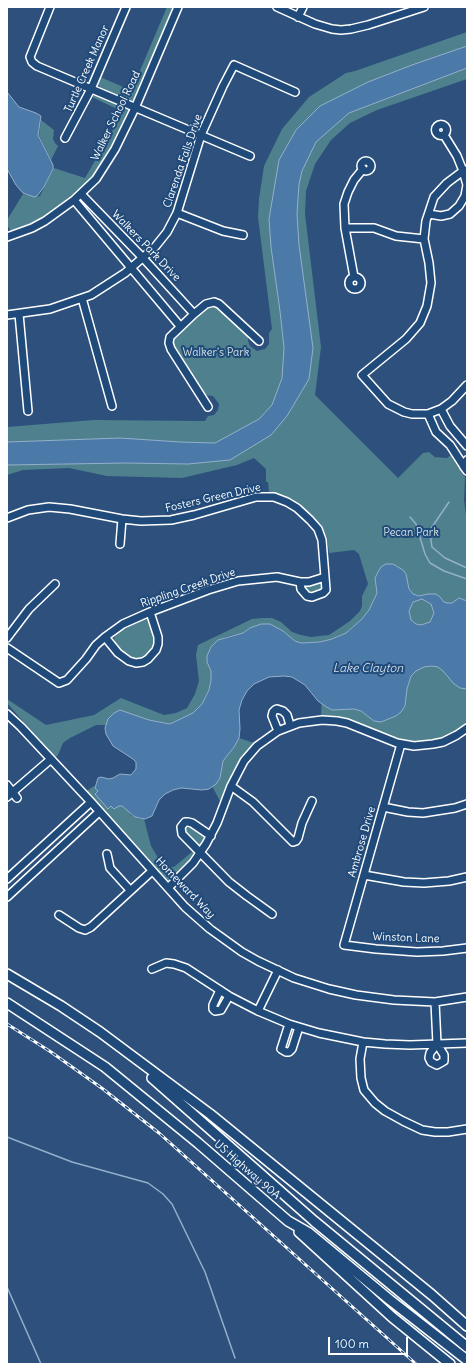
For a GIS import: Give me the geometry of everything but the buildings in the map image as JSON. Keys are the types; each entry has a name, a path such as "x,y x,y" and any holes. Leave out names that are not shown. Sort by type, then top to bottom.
{"main road":[{"name":"US Highway 90A","path":"7,974 61,1006 124,1050 216,1119 432,1295 467,1326"},
{"name":"US Highway 90A","path":"7,1004 105,1067 198,1142 288,1221 309,1233 390,1300 467,1360"},
{"path":"124,1050 158,1083 308,1216 467,1347"},
{"path":"288,1221 392,1317 450,1364"}],"street":[{"path":"50,7 30,57 32,62 37,66 250,156"},
{"name":"Turtle Creek Manor","path":"65,138 91,89 126,7"},
{"name":"Walker School Road","path":"7,237 46,222 81,194 106,165 135,108 178,7"},
{"path":"277,7 315,24 332,29 351,29 368,25 424,7"},
{"path":"298,16 303,7"},
{"name":"Clarenda Falls Drive","path":"7,314 19,314 50,309 82,298 108,285 132,268 155,247 167,232 177,213 201,135 223,86 234,66 295,92"},
{"path":"429,214 441,216 450,214 459,206 465,196 467,185 465,171 444,134"},
{"path":"354,277 345,228 344,204 354,180 363,169"},
{"path":"465,171 447,183 434,197 426,221 424,239 431,283 427,306 420,323 406,339 362,375 383,398 395,408 412,414 428,414 441,409 467,385"},
{"name":"Walkers Park Drive","path":"81,194 144,258 194,314"},
{"name":"Walkers Park Drive","path":"74,200 180,326"},
{"path":"177,213 223,230 243,235"},
{"path":"345,228 374,228 396,236 424,239"},
{"path":"82,298 112,406"},
{"path":"208,407 171,349 169,343 170,337 180,326 206,304 214,302 219,304 259,341"},
{"path":"19,314 28,411"},
{"path":"441,409 450,426 467,446"},
{"path":"428,414 436,432 450,445 466,465"},
{"name":"Fosters Green Drive","path":"7,518 28,510 49,507 70,509 122,519 141,521 171,520 194,515 244,500 262,496 274,497 288,502 297,508 315,526 321,536 325,577"},
{"path":"120,544 122,519"},
{"name":"Rippling Creek Drive","path":"7,648 59,683 67,680 86,659 96,645 105,637 123,624 150,612 208,590 238,581 276,577 300,582 309,582 325,577"},
{"path":"300,582 300,589 307,596 312,597 323,593 326,590 325,577"},
{"path":"7,638 29,609 55,584"},
{"path":"105,637 118,653 129,661 143,662 156,650 158,644 158,637 150,612"},
{"path":"278,731 272,716 275,710 278,709 283,711 287,715 290,726"},
{"name":"Homeward Way","path":"7,714 91,802 190,912 215,933 242,952 313,985 356,995 394,1000 435,1002 467,998"},
{"path":"168,888 201,853 211,836 231,786 244,761 262,742 278,731 299,723 322,720 347,723 401,744 414,746 433,744 450,739 467,728"},
{"name":"Ambrose Drive","path":"344,945 401,744"},
{"path":"7,797 15,795 51,760"},
{"path":"7,785 15,795"},
{"path":"231,786 252,802 293,842 298,838 302,823 312,801"},
{"path":"7,879 91,802"},
{"path":"383,807 408,812 423,813 454,808 467,804"},
{"path":"7,897 100,812"},
{"path":"211,836 192,823 188,822 180,827 182,834 229,882 272,914"},
{"path":"107,854 110,868 130,890"},
{"path":"59,915 79,928 85,930 91,927 152,871"},
{"path":"364,875 404,882 424,883 449,881 467,877"},
{"name":"Winston Lane","path":"344,945 417,952 467,948"},
{"path":"152,969 166,963 178,965 258,1011 289,1024 320,1033 363,1042 410,1045 467,1043"},
{"path":"258,1011 278,970"},
{"path":"220,990 213,1005 213,1009 215,1011 221,1010 230,996"},
{"path":"435,1002 437,1044"},
{"path":"289,1024 281,1049 286,1052 292,1049 299,1027"},
{"path":"363,1042 360,1065 361,1078 364,1090 375,1104 403,1121 422,1130 454,1132 467,1128"}],"green space":[{"path":"167,7 175,7 136,99 132,101 128,100 103,90 98,85 100,77 128,89 133,87"},
{"path":"467,32 467,79 377,110 350,123 331,140 315,164 306,191 305,214 321,347 315,395 398,478 423,453 429,452 436,458 447,458 453,453 461,472 465,477 464,500 467,523 467,726 435,743 418,744 402,742 321,717 322,693 386,632 377,584 377,593 369,610 362,619 346,633 320,642 301,643 295,641 283,631 250,628 243,633 225,637 207,662 211,671 209,690 202,704 193,713 170,724 149,720 108,719 106,725 96,725 63,743 58,755 55,758 7,703 7,699 46,725 94,715 121,698 164,715 176,713 187,708 195,694 199,681 196,655 198,645 252,619 262,618 272,618 281,622 292,632 301,635 311,637 329,635 350,621 360,611 362,606 362,596 368,584 359,554 354,550 329,553 327,538 321,526 297,503 284,497 269,493 268,482 266,482 266,469 254,458 237,465 182,478 107,476 69,468 23,470 7,475 7,427 94,420 205,421 208,416 214,415 218,410 219,404 213,396 204,395 173,349 173,339 175,335 206,308 213,307 217,308 248,336 250,346 257,351 265,349 269,344 269,333 272,329 258,217 259,199 264,166 282,129 309,97 346,73"},
{"path":"94,95 130,110 114,147 92,182 59,211 13,234 7,225 7,220 23,194 36,197 40,196 54,168 85,178 121,116 119,110 92,97"},
{"path":"41,120 54,130 53,139 58,146 51,160 39,135"},
{"path":"321,580 323,583 323,588 321,591 310,594 305,589 307,585"},
{"path":"145,619 151,621 157,643 146,659 133,660 123,653 115,643 114,638 122,630"},
{"path":"239,738 257,744 244,756 235,770 221,803 212,786 216,784 220,778 223,761"},
{"path":"94,786 98,791 95,793 108,808 111,805 122,806 126,808 131,815 144,819 151,846 160,861 163,861 168,867 174,867 193,851 195,856 172,880 167,880 85,792"},
{"path":"187,824 192,825 204,835 205,839 203,844 198,846 184,833 183,826"}],"water":[{"path":"467,46 467,68 349,113 316,142 302,171 299,184 297,214 299,245 313,348 309,379 287,416 271,435 230,460 188,464 126,463 7,465 7,442 120,438 215,443 259,419 272,405 282,378 284,348 271,247 269,219 279,160 296,130 320,106 368,82"},
{"path":"7,92 19,107 41,116 38,135 53,165 53,169 44,187 37,196 34,197 23,193 16,185 7,169"},
{"name":"Lake Clayton","path":"386,564 393,564 403,570 406,574 409,589 413,594 419,596 436,594 447,603 452,603 459,598 467,601 467,689 460,688 454,684 438,667 424,667 416,671 411,676 407,689 405,706 401,712 396,716 381,722 374,721 361,711 354,709 332,710 318,701 305,685 292,677 269,677 254,684 247,691 242,700 239,710 239,738 223,761 220,778 216,784 209,789 202,790 181,788 173,790 165,794 159,800 152,816 145,819 135,817 122,806 114,809 111,806 108,809 95,794 98,791 95,788 98,778 101,777 109,779 120,774 131,775 136,769 136,762 113,746 106,734 105,728 108,719 114,713 120,710 149,720 170,724 193,713 202,704 209,690 211,671 207,662 207,656 211,647 218,640 243,633 250,628 261,624 270,624 283,631 295,641 301,643 320,642 346,633 362,619 369,610 377,593 375,578 381,567","holes":["422,599 431,604 434,613 430,622 421,625 416,624 411,620 409,611 413,602"]}],"waterway":[{"path":"449,502 432,527 430,533 432,547 445,558 467,568"},
{"path":"410,517 416,524 425,554 430,563 444,571 467,579"},
{"path":"7,1137 72,1162 148,1183 163,1194 172,1204 205,1272 235,1358"},
{"path":"7,1287 41,1364"}],"railway":[{"path":"7,1024 51,1052 103,1089 159,1133 416,1364"}],"park label":[{"name":"Walker's Park","path":"216,353"},
{"name":"Pecan Park","path":"411,533"}]}
